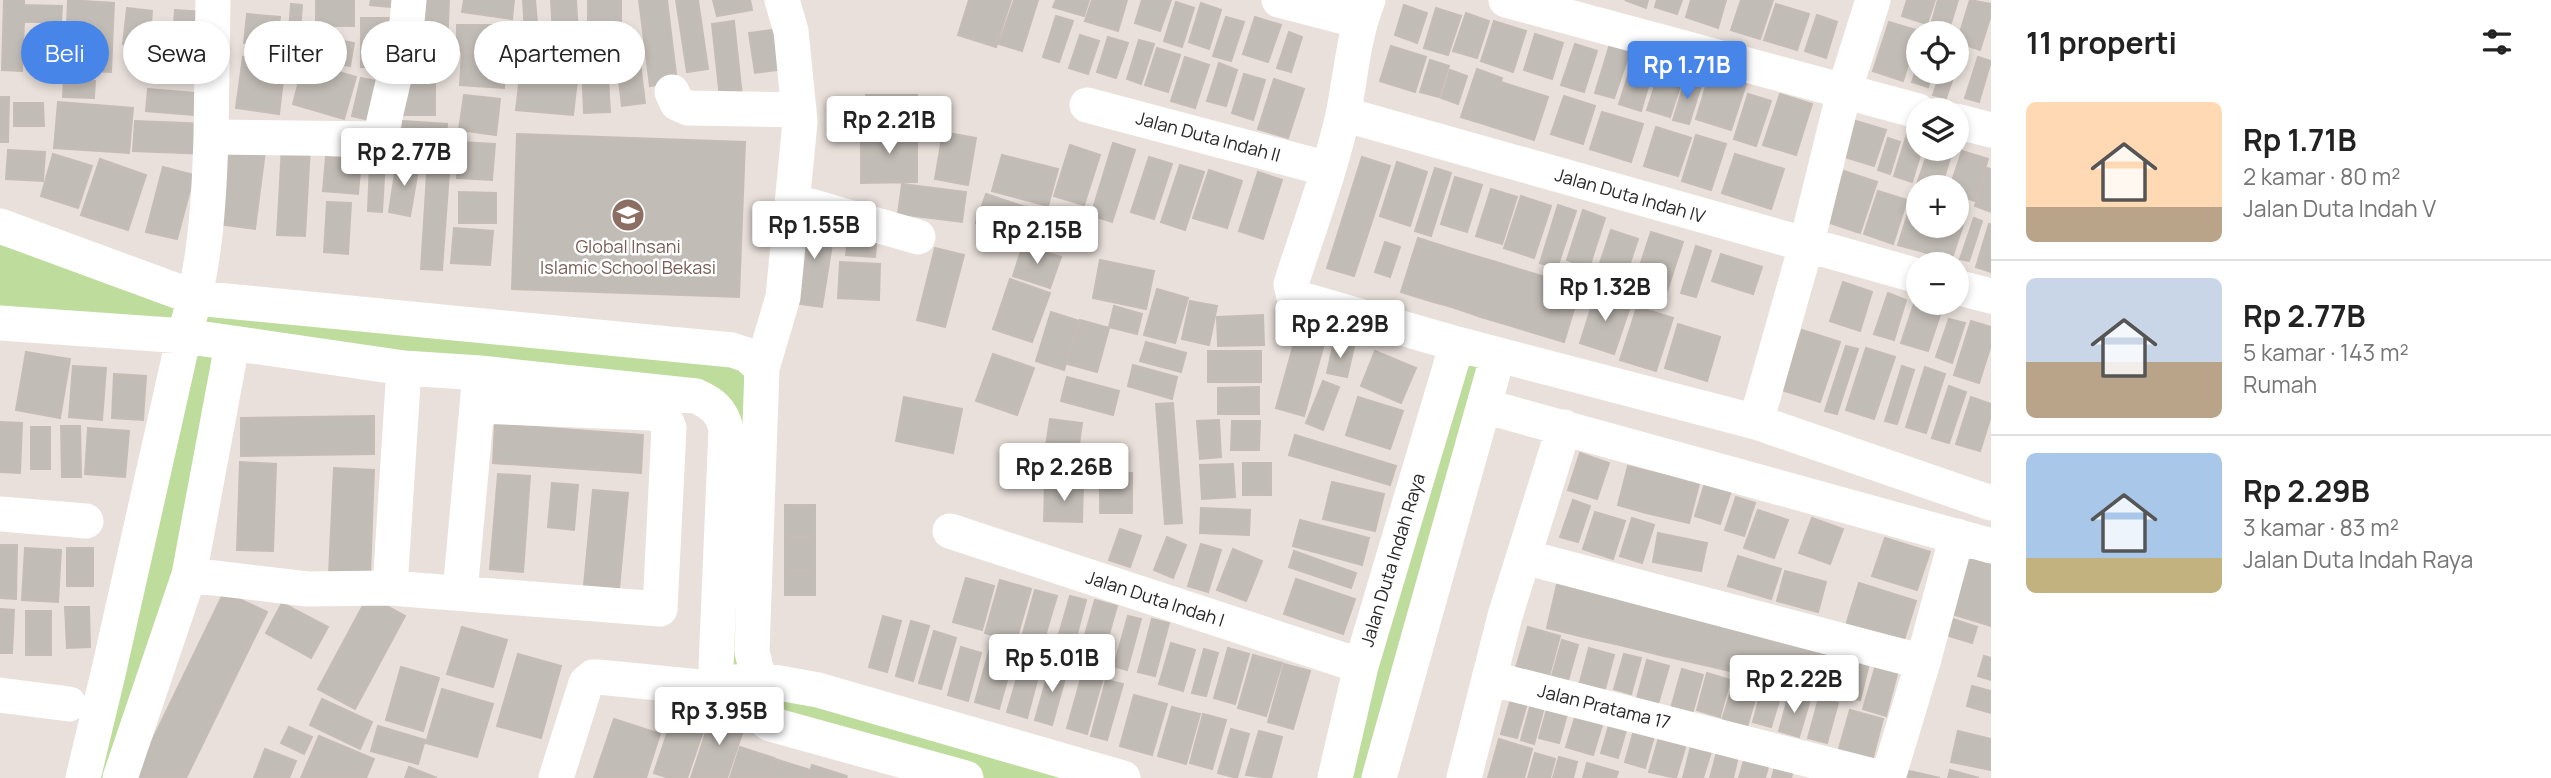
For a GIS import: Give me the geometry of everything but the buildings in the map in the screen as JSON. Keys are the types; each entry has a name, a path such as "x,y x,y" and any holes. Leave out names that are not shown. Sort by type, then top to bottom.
{"street":[{"path":"83,778 204,255 211,137 213,0"},
{"path":"211,137 372,139 380,136 407,22 409,0"},
{"path":"770,724 751,652 762,368 783,298 800,122 791,31 782,0"},
{"path":"1279,0 1364,11 1343,114 1291,284 1294,298 1457,344 1756,422 1991,503"},
{"path":"1506,0 1906,108"},
{"path":"1756,422 1806,246 1844,92 1873,0"},
{"path":"672,92 677,103 688,108 799,110"},
{"name":"Jalan Duta Indah II","path":"1087,105 1328,169"},
{"name":"Jalan Duta Indah IV","path":"1343,114 1906,273"},
{"path":"1969,124 1991,130"},
{"path":"793,201 918,237"},
{"path":"0,226 196,298 732,350 747,355 762,368"},
{"path":"1969,290 1991,296"},
{"path":"0,323 184,336 404,368 478,390 659,414 669,428 660,609"},
{"name":"Jalan Duta Indah Raya","path":"1335,778 1361,666 1457,344"},
{"path":"120,778 189,575 232,345"},
{"path":"1379,778 1498,355"},
{"path":"390,588 404,368"},
{"path":"460,593 478,390"},
{"path":"478,390 696,396 716,408 726,429 716,667 719,687 770,724 966,778"},
{"path":"1484,406 1991,546"},
{"path":"1464,778 1489,678 1564,427"},
{"path":"0,514 86,521"},
{"name":"Jalan Duta Indah I","path":"950,531 1361,666"},
{"path":"1888,778 1957,536"},
{"path":"1524,557 1923,662"},
{"path":"189,575 307,589 390,588 718,613"},
{"path":"556,778 586,683 593,677 700,688 757,679 818,690 1123,778"},
{"name":"Jalan Pratama 17","path":"1489,678 1881,778"},
{"path":"0,695 69,704"}],"green space":[{"path":"0,229 196,298 747,355 753,665 1122,778 966,778 719,686 716,408 233,345 120,778 83,778 184,336 0,322"},
{"path":"1457,344 1497,360 1379,778 1335,778"}],"place":[{"name":"Global Insani Islamic School Bekasi","path":"628,215"}]}
